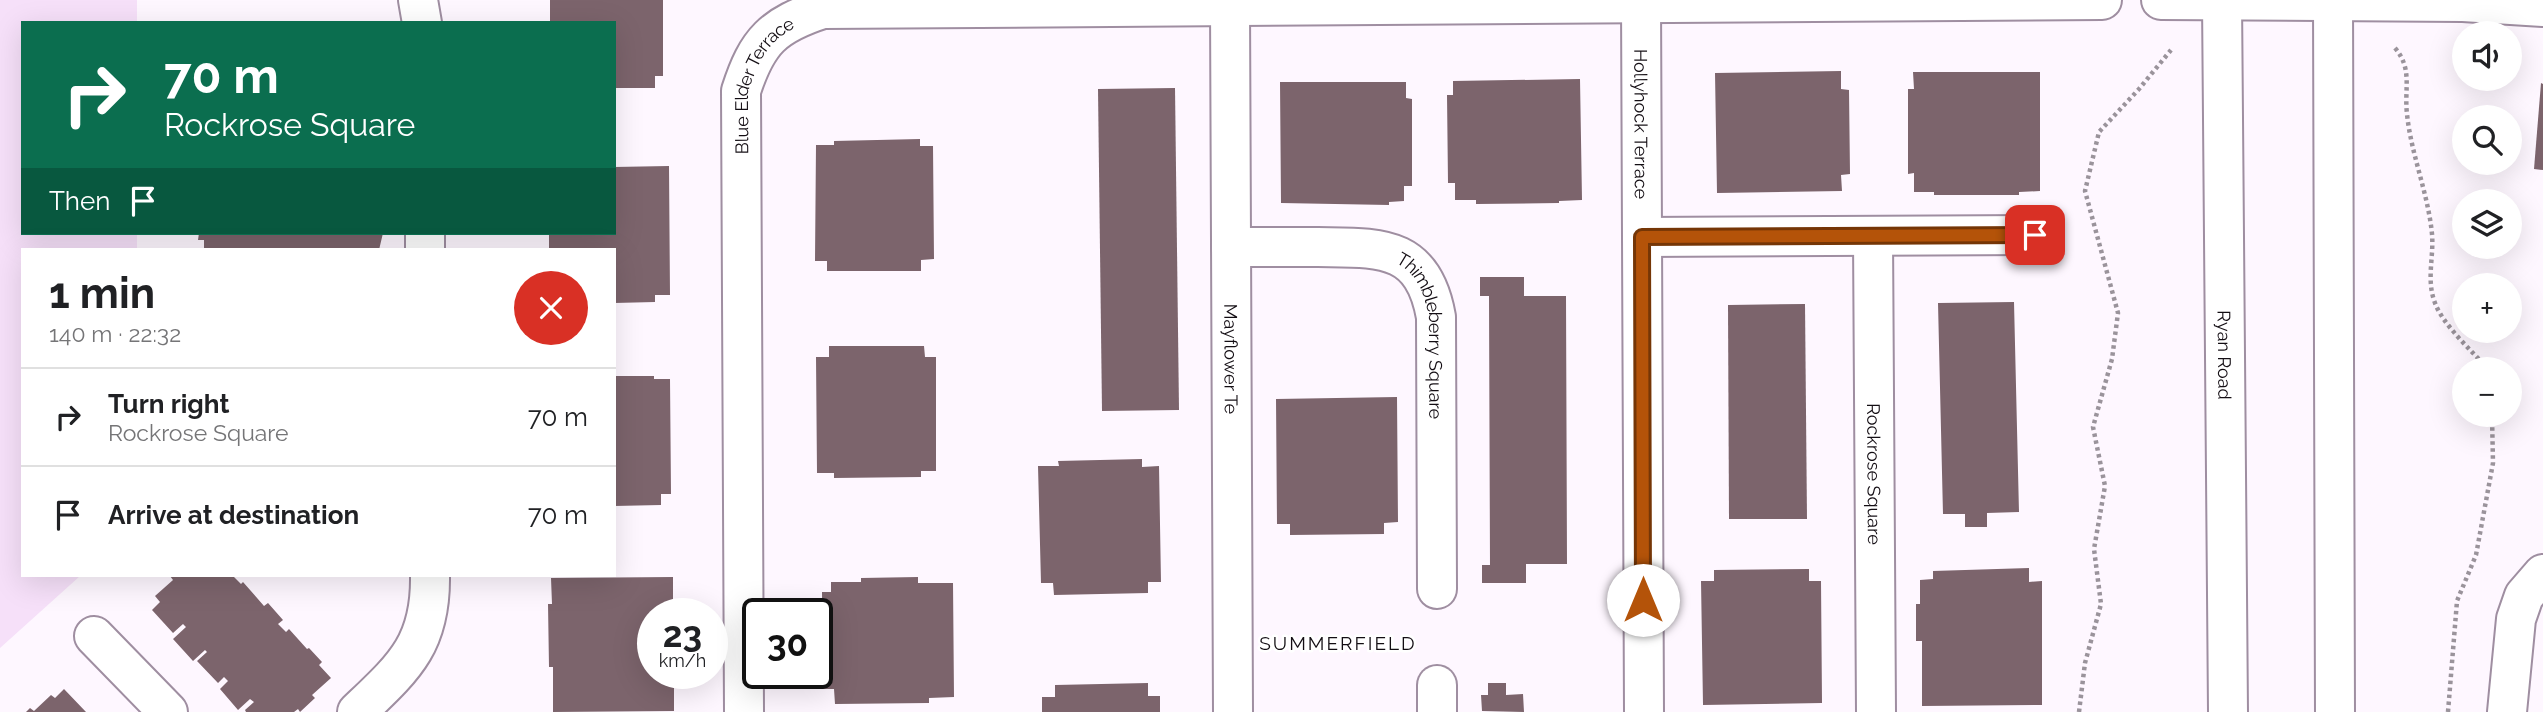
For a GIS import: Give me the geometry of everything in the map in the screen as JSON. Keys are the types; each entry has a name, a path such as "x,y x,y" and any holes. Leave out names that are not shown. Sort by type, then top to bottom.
{"street":[{"path":"418,0 422,21"},
{"name":"Blue Elder Terrace","path":"744,712 741,91 751,61 770,36 794,18 824,9 2102,0"},
{"path":"2161,0 2463,2 2543,7"},
{"name":"Ryan Road","path":"2222,0 2228,712"},
{"path":"2333,1 2335,712"},
{"name":"Hollyhock Terrace","path":"1641,2 1644,712"},
{"name":"Mayflower Te","path":"1230,5 1233,712"},
{"path":"1642,237 2035,235"},
{"name":"Rockrose Square","path":"1874,236 1876,712"},
{"name":"Thimbleberry Square","path":"1231,247 1376,248 1401,257 1419,273 1432,295 1436,317 1437,589"},
{"path":"2507,712 2516,620 2524,596 2543,574"},
{"path":"357,712 411,658 428,614 430,577"},
{"path":"94,636 168,712"}],"path":[{"path":"2395,48 2404,61 2408,77 2406,113 2432,234 2430,284 2435,303 2442,316 2478,357"},
{"path":"2079,712 2085,663 2101,604 2094,549 2105,486 2093,427 2112,359 2118,313 2084,191 2099,132 2171,50"},
{"path":"2448,712 2457,601 2476,555 2493,463 2492,427"}],"shaded area":[{"path":"0,0 137,0 137,21 21,21 21,235 137,235 137,248 21,248 21,577 79,577 0,648"}],"building":[{"path":"550,0 663,0 663,76 655,76 655,88 616,88 616,21 550,21"},
{"path":"1841,71 1841,89 1849,90 1850,174 1841,175 1842,191 1717,193 1715,73"},
{"path":"1913,72 2040,72 2040,191 2019,192 2019,195 1934,195 1934,192 1914,192 1914,173 1908,174 1908,89 1914,89"},
{"path":"1580,79 1582,200 1559,203 1476,204 1476,200 1455,200 1455,183 1448,183 1447,95 1453,95 1453,81"},
{"path":"1280,82 1406,82 1406,98 1412,99 1412,186 1404,186 1404,201 1389,202 1389,205 1281,203"},
{"path":"2541,83 2543,84 2543,170 2534,169"},
{"path":"1175,88 1179,410 1102,411 1098,89"},
{"path":"920,139 920,146 933,146 934,259 921,260 921,271 827,271 827,261 815,261 816,145 834,145 834,141"},
{"path":"669,166 670,295 655,295 655,302 616,303 616,248 549,248 549,235 616,235 616,167"},
{"path":"199,235 383,235 379,248 204,248 204,240 198,240"},
{"path":"1480,277 1524,277 1524,296 1566,296 1567,564 1526,564 1526,583 1482,583 1482,565 1490,565 1489,296 1480,296"},
{"path":"2014,302 2019,512 1987,513 1987,527 1965,527 1965,514 1943,514 1938,303"},
{"path":"1805,304 1807,519 1729,519 1728,305"},
{"path":"829,346 924,346 925,357 936,357 936,471 921,471 921,477 834,478 834,473 817,473 816,357 829,357"},
{"path":"616,376 654,376 654,379 670,379 671,494 661,494 661,505 616,506"},
{"path":"1397,397 1398,522 1384,523 1384,534 1290,535 1290,524 1277,524 1276,399"},
{"path":"1142,459 1142,467 1159,466 1161,582 1148,582 1148,593 1054,595 1053,583 1041,583 1038,466 1059,466 1058,461"},
{"path":"2029,568 2029,582 2042,581 2042,705 1922,706 1922,641 1916,641 1916,604 1920,604 1920,580 1933,579 1933,571"},
{"path":"1809,569 1809,581 1821,581 1822,703 1703,705 1701,581 1714,581 1714,570"},
{"path":"171,577 234,577 241,584 243,582 264,606 268,603 283,620 278,624 286,632 289,629 307,649 309,648 322,662 319,665 331,678 312,695 315,698 300,712 298,709 294,712 246,712 254,702 250,699 238,710 220,689 228,681 224,677 218,683 197,661 207,652 205,650 193,661 173,639 186,627 183,624 173,633 152,610 160,602 155,596 173,580"},
{"path":"673,577 673,598 637,598 637,689 674,689 674,711 553,712 548,604 552,604 551,578"},
{"path":"918,577 918,583 953,583 954,697 929,698 929,703 835,704 833,598 822,598 822,592 831,592 831,582 861,582 861,578"},
{"path":"1148,683 1148,696 1160,696 1160,712 1042,712 1042,697 1055,697 1055,685"},
{"path":"1488,683 1506,683 1506,695 1523,694 1524,712 1482,711 1481,695 1488,695"},
{"path":"64,689 86,712 26,712 30,708 34,711 51,695 55,698"}],"district":[{"name":"SUMMERFIELD","path":"1338,643"}],"route":[{"path":"1643,600 1642,237 2035,235"}]}
